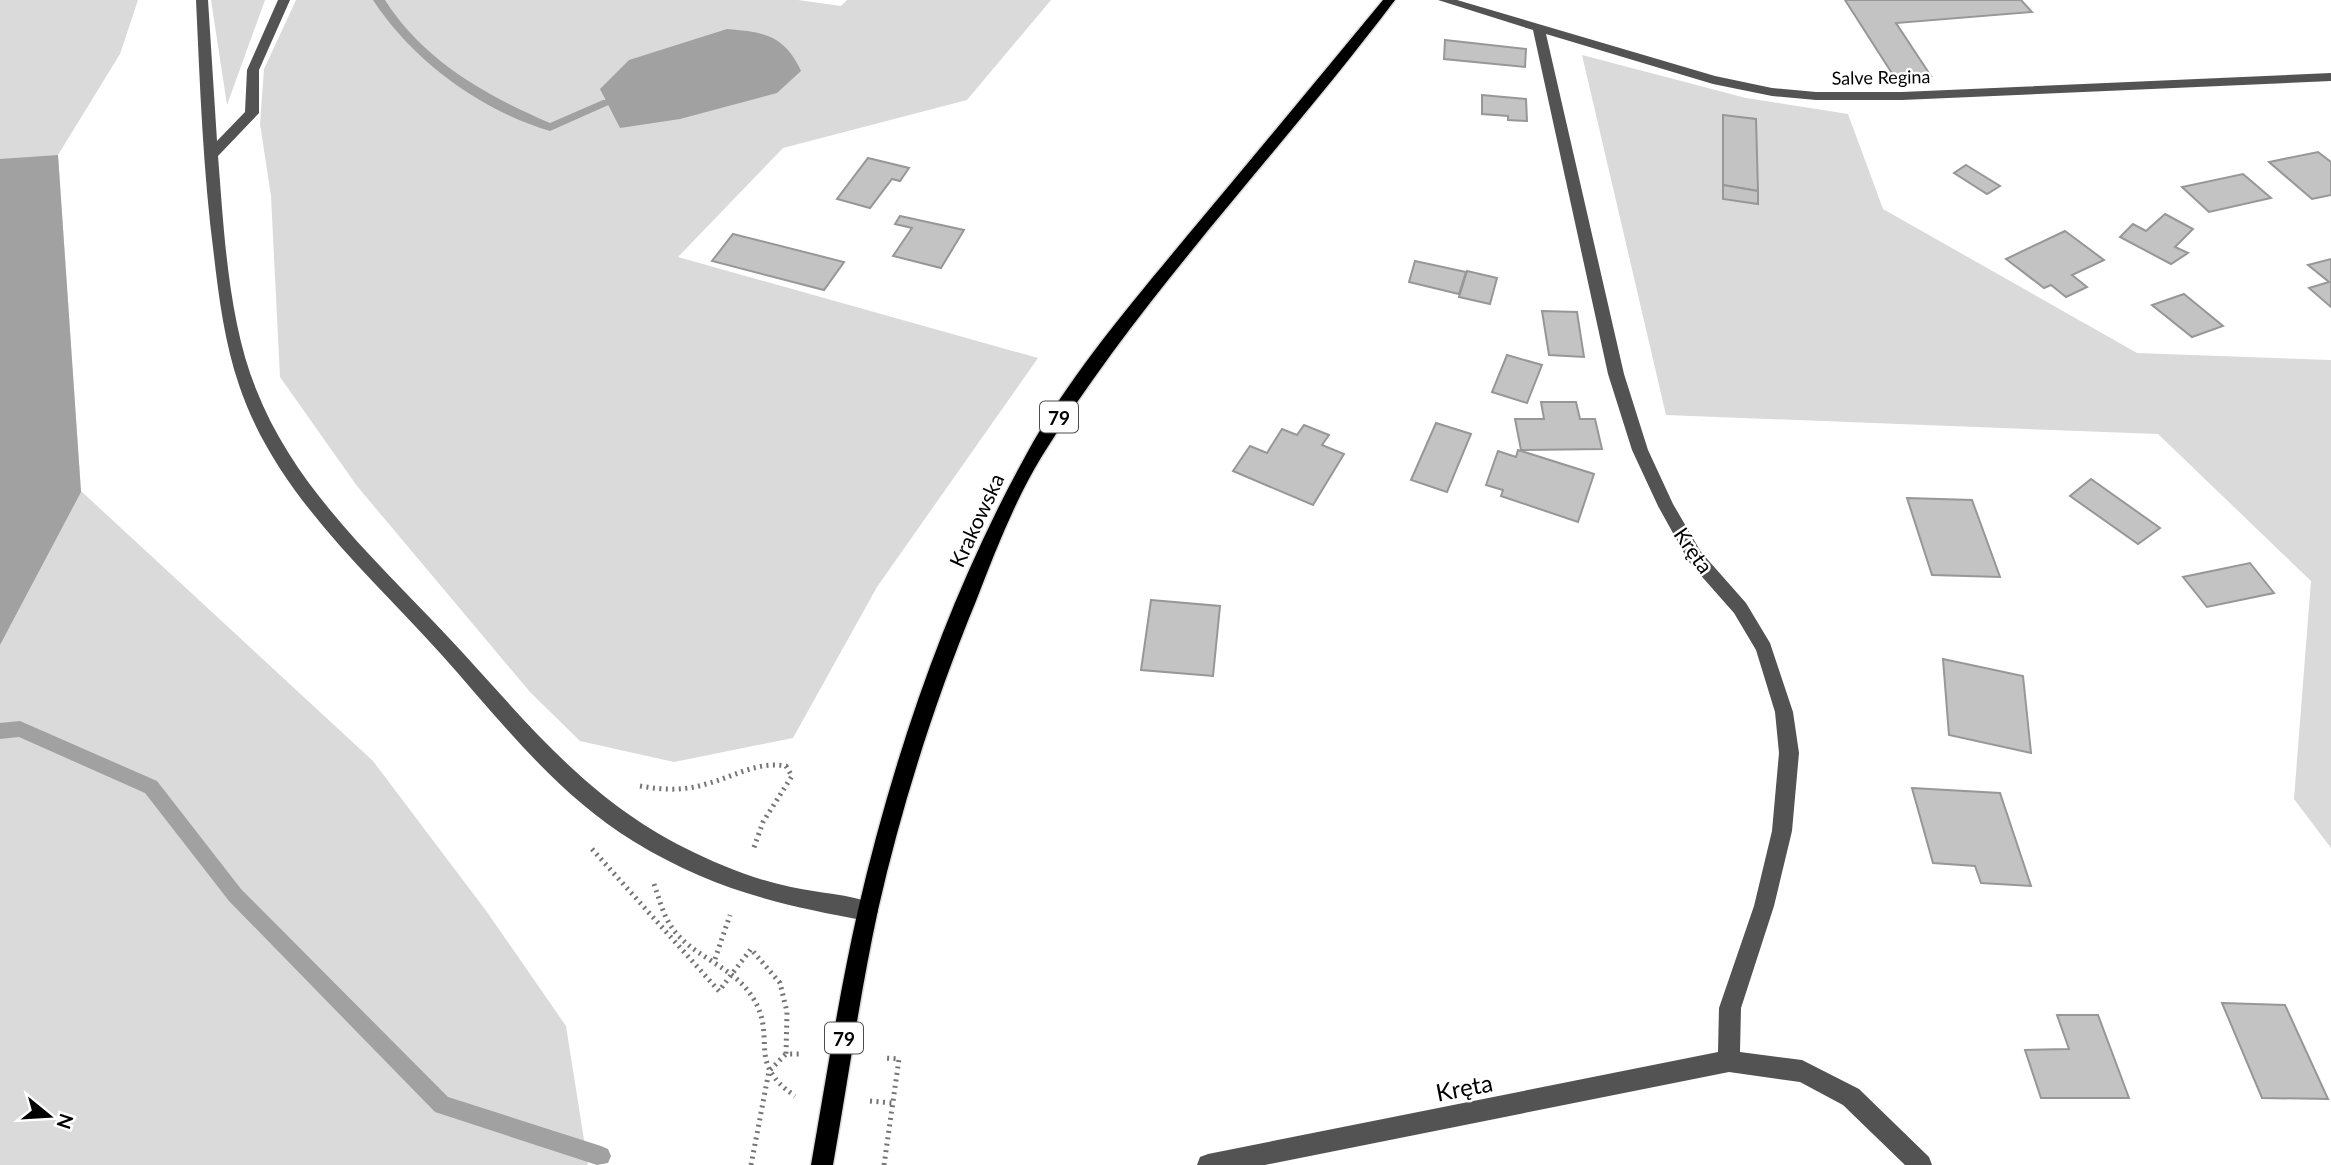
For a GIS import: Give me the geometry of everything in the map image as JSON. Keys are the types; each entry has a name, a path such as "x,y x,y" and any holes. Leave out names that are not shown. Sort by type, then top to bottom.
{"main road":[{"name":"Krakowska","path":"822,1165 868,911 902,780 941,664 986,554 1033,457 1085,377 1147,295 1389,0"}],"street":[{"path":"202,0 211,155 228,317 247,388 272,444 312,500 548,760 600,808 681,857 741,883 770,892 868,911"},
{"path":"211,155 251,113 253,70 284,0"},
{"name":"Salve Regina","path":"1444,0 1713,80 1772,92 1816,96 1902,96 2331,77"},
{"name":"Kręta","path":"1539,30 1616,374 1640,450 1666,506 1695,557 1740,608 1764,648 1784,712 1789,753 1782,831 1764,906 1730,1009 1729,1061"},
{"name":"Kręta","path":"1208,1165 1729,1061 1802,1071 1851,1097 1921,1165"}],"path":[{"path":"635,785 686,790 720,781 746,767 769,762 786,766 792,776 763,822"},
{"path":"638,833 665,918 683,940 734,973 762,1012 766,1034 763,1057 769,1071 779,1087 796,1097"},
{"path":"715,959 722,939"},
{"path":"751,1165 769,1071 786,1054"},
{"path":"884,1165 899,1059 885,1058"},
{"path":"877,1102 892,1103"}],"shaded area":[{"path":"0,0 138,0 120,54 58,155 81,491 373,761 487,912 566,1026 588,1165 0,1165"},
{"path":"211,0 265,0 227,105"},
{"path":"296,0 798,0 841,6 847,0 1051,0 967,100 783,148 678,257 1038,358 877,587 793,738 674,762 580,741 530,692 357,486 280,377 271,196 260,124 264,69"},
{"path":"727,29 772,38 787,50 801,71 777,93 680,119 620,128 600,89 629,60"},
{"path":"1582,55 1746,98 1848,114 1883,209 2137,353 2331,360 2331,848 2294,799 2311,581 2158,434 1666,415"},
{"path":"58,155 81,492 0,645 0,159"}],"building":[{"path":"1845,0 2021,0 2032,12 1896,23 1931,76 1895,78"},
{"path":"1445,40 1526,49 1525,67 1444,59"},
{"path":"1482,95 1526,99 1527,121 1482,114"},
{"path":"1723,115 1756,119 1758,191 1723,185"},
{"path":"2318,152 2331,162 2331,195 2312,199 2269,162"},
{"path":"868,158 909,168 900,181 892,179 870,208 837,199"},
{"path":"1966,165 2000,186 1987,194 1954,173"},
{"path":"2243,174 2271,198 2209,212 2182,187"},
{"path":"1723,185 1758,191 1758,204 1723,199"},
{"path":"2165,214 2193,229 2175,247 2188,253 2171,264 2120,237 2133,224 2146,231"},
{"path":"900,216 964,230 941,268 893,256 912,228 895,224"},
{"path":"2065,231 2104,260 2072,275 2087,287 2066,297 2051,285 2044,288 2006,259"},
{"path":"733,234 844,262 824,290 712,261"},
{"path":"2331,259 2331,307 2309,288 2329,282 2308,265"},
{"path":"1415,261 1466,272 1459,294 1409,282"},
{"path":"1467,271 1497,278 1490,304 1459,297"},
{"path":"2184,294 2223,326 2192,337 2152,305"},
{"path":"1542,311 1577,312 1584,357 1549,355"},
{"path":"1507,355 1542,365 1527,403 1492,392"},
{"path":"1541,402 1576,402 1580,419 1595,419 1602,449 1521,450 1515,419 1544,419"},
{"path":"1436,423 1471,434 1447,492 1411,480"},
{"path":"1304,425 1329,435 1322,445 1344,454 1313,505 1233,471 1250,446 1267,453 1282,429 1297,435"},
{"path":"1518,450 1594,474 1578,522 1501,496 1503,490 1486,485 1498,451 1516,457"},
{"path":"2091,479 2160,528 2138,544 2070,496"},
{"path":"1907,498 1972,500 2000,577 1932,575"},
{"path":"2250,563 2274,593 2207,607 2183,577"},
{"path":"1151,600 1220,606 1213,676 1141,670"},
{"path":"1943,659 2023,676 2031,753 1949,735"},
{"path":"1912,788 2000,793 2031,886 1981,883 1975,866 1933,863"},
{"path":"2222,1003 2285,1005 2328,1099 2262,1098"},
{"path":"2057,1015 2098,1015 2129,1098 2041,1098 2025,1050 2069,1049"}],"waterway":[{"path":"379,0 410,41 431,60 477,92 526,117 550,127 607,103"},
{"path":"0,731 20,729 151,787 235,895 442,1105 601,1156"}]}
